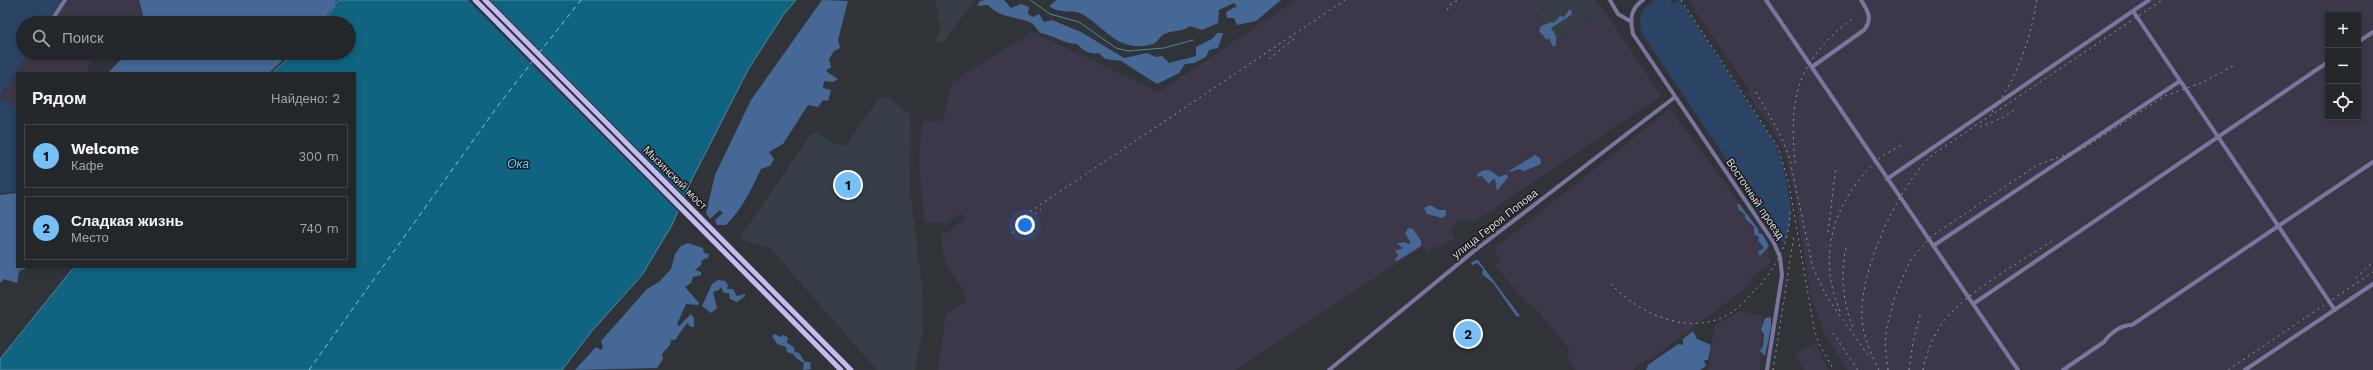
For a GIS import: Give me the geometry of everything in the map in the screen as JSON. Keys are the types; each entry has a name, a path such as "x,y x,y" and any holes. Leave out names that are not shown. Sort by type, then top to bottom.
{"main road":[{"name":"Мызинский мост","path":"475,0 841,370"},
{"name":"Мызинский мост","path":"485,0 851,370"}],"street":[{"path":"55,16 65,0"},
{"path":"1610,0 1618,14 1630,21 1632,12 1643,0"},
{"path":"1766,0 2018,370"},
{"path":"1812,67 1864,30 1869,24 1870,15 1861,0"},
{"path":"1887,179 2149,0"},
{"path":"2133,11 2279,226 2334,310"},
{"name":"Восточный проезд","path":"1630,21 1633,34 1774,243 1780,257 1781,284 1766,370"},
{"path":"2361,40 2373,32"},
{"path":"1973,304 2325,64"},
{"path":"1933,246 2180,81"},
{"name":"улица Героя Попова","path":"1329,370 1474,251 1675,97"},
{"path":"2063,370 2104,342 2108,336 2125,325 2132,325 2373,162"},
{"path":"2245,370 2373,284"}],"shaded area":[{"path":"0,0 62,0 52,16 16,16 16,60 24,60 0,97"},
{"path":"62,0 138,0 142,15 142,16 52,16"},
{"path":"139,0 336,0 327,16 143,15"},
{"path":"822,0 848,1 838,40 840,48 834,51 829,59 831,68 827,69 827,72 838,79 833,82 824,81 823,88 831,90 828,101 823,100 818,107 808,105 783,144 769,152 774,159 770,166 761,169 750,192 732,219 726,225 717,225 715,220 723,213 720,210 710,219 706,213 715,175 751,100"},
{"path":"935,0 974,0 942,44 935,40 941,30"},
{"path":"1004,0 1011,8 1021,4 1029,7 1028,14 1033,17 1039,14 1044,22 1052,20 1081,32 1124,58 1147,53 1156,57 1162,56 1169,63 1196,56 1196,47 1212,39 1217,33 1223,33 1218,48 1209,50 1206,57 1194,63 1185,64 1179,73 1157,84 1121,61 1105,59 1099,53 1087,52 1077,44 1067,43 1040,33 1035,26 1030,23 1002,15 988,5 977,6 980,1"},
{"path":"1057,0 1281,0 1256,21 1237,25 1234,18 1227,18 1226,12 1237,6 1234,3 1219,10 1218,23 1202,30 1190,26 1182,30 1165,34 1153,44 1131,46 1114,38 1082,14 1061,11 1049,6"},
{"path":"1296,0 1528,0 1556,40 1603,9 1661,96 1494,208 1495,210 1490,213 1489,212 1474,222 1461,219 1455,223 1456,225 1450,229 1455,238 1439,248 1438,245 1427,252 1423,246 1235,370 938,370 946,314 967,301 962,288 944,261 946,259 942,250 941,234 948,232 966,219 961,213 947,223 925,222 919,164 922,121 943,121 952,82 1032,32 1159,92"},
{"path":"1528,0 1596,0 1603,9 1556,40"},
{"path":"1654,0 1670,0 1672,3 1680,0 1774,142 1789,192 1790,220 1788,233 1783,243 1642,34 1640,23 1641,14 1649,3"},
{"path":"1688,0 2373,0 2373,370 1847,370 1824,332 1812,301 1793,188 1785,153 1773,130 1747,93 1750,91"},
{"path":"1569,10 1572,11 1571,15 1551,28 1556,36 1556,45 1553,47 1549,38 1547,40 1539,31 1541,26 1552,22 1554,23 1560,16 1564,17"},
{"path":"24,60 92,60 86,72 16,72 16,105 0,97"},
{"path":"120,60 283,60 270,72 109,72"},
{"path":"885,96 910,114 911,118 910,191 922,286 923,330 915,370 877,370 771,249 741,239 741,236 811,134 817,133 834,143 845,146 879,99"},
{"path":"0,98 16,106 16,192 0,193"},
{"path":"1670,109 1767,240 1769,257 1772,262 1749,279 1752,283 1650,360 1645,360 1633,370 1575,370 1566,354 1570,350 1537,310 1522,298 1495,265 1501,260 1494,249"},
{"path":"1535,155 1540,158 1541,164 1524,171 1519,169 1509,171"},
{"path":"1484,170 1491,171 1499,177 1507,174 1508,177 1497,191 1495,179 1489,184 1482,176 1478,177 1477,174"},
{"path":"16,193 16,268 27,268 19,271 17,283 4,279 0,283 0,195"},
{"path":"1737,204 1739,204 1758,229 1759,234 1762,234 1769,246 1760,256 1758,252 1764,248 1758,240 1759,237 1754,234 1754,227 1745,218 1745,214 1739,210"},
{"path":"1430,205 1439,210 1446,210 1446,215 1442,218 1427,214 1424,208"},
{"path":"1408,228 1413,229 1421,241 1421,246 1397,261 1395,260 1398,255 1395,251 1403,248 1397,244 1403,242 1410,244 1410,241 1405,234"},
{"path":"688,243 703,248 704,253 709,254 708,258 702,260 701,265 695,270 701,272 701,275 693,277 691,283 685,287 699,303 698,305 686,304 677,324 679,326 691,314 694,318 694,327 691,327 687,323 675,340 671,340 670,345 662,354 663,359 657,368 575,370 596,347 601,350 603,347 601,341 647,289 659,282 671,269 675,254 681,246"},
{"path":"1478,260 1520,316 1517,317 1493,283 1482,274 1483,269 1477,263 1472,265 1471,263"},
{"path":"718,280 725,281 728,285 727,289 733,289 737,296 745,294 745,296 737,302 730,299 729,293 724,293 721,287 719,290 713,292 717,308 711,313 702,306 712,284"},
{"path":"1739,311 1762,316 1760,370 1708,370 1715,325"},
{"path":"1771,317 1771,328 1765,356 1760,351 1763,346 1764,334 1761,330 1765,318"},
{"path":"1693,331 1697,339 1711,345 1708,360 1704,360 1706,366 1700,370 1646,370 1648,365 1678,344 1683,345 1683,339"},
{"path":"775,334 780,337 784,335 788,338 787,343 794,347 795,352 799,353 805,362 810,362 811,369 803,370 804,363 793,354 787,352 786,347 777,344 772,336"},
{"path":"1816,343 1828,370 1804,370 1795,354"}],"water":[{"name":"Ока","path":"338,0 796,0 784,14 749,68 691,181 672,225 642,275 592,331 562,370 0,370 0,359 73,268 356,268 356,72 273,72 286,60 356,60 356,16 328,16"}],"pier":[{"path":"468,0 490,0 686,198 680,213"}],"waterway":[{"path":"1030,0 1050,14 1079,22 1116,48 1128,51 1164,48 1193,40"}],"ferry route":[{"path":"539,53 581,0"},
{"path":"309,370 497,107 532,62"}],"railway":[{"path":"1025,215 1345,0"},
{"path":"1447,10 1450,5 1458,0"},
{"path":"1681,0 1778,147 1789,184 1814,328 1819,344 1834,370"},
{"path":"1992,112 2009,86 2021,59 2031,30 2037,0"},
{"path":"1879,370 1868,345 1862,318 1863,299 1867,277 1874,254 1894,208 1906,187 1919,169 1932,155 2162,0"},
{"path":"1795,163 1793,139 1794,118 1796,99 1801,81 1808,65 1819,49 1853,18"},
{"path":"1269,59 1297,36"},
{"path":"1888,370 1885,343 1887,326 1895,296 1911,259 1932,236 2037,165 2084,148 2165,96 2201,83 2235,65"},
{"path":"1756,92 1780,134 1789,156 1813,268 1827,297 1870,358"},
{"path":"1980,127 2002,118 2017,108"},
{"path":"1840,311 1833,290 1830,270 1830,250 1833,230 1849,194 1861,177 1876,161 1904,143"},
{"path":"1828,232 1836,166"},
{"path":"1012,233 1041,209"},
{"path":"1611,284 1636,305 1650,313 1666,319 1682,323 1714,321 1737,309 1765,279 1782,252 1788,232 1790,210"},
{"path":"1773,370 1794,235"},
{"path":"1923,370 1933,339 1939,327 1952,311 1994,278 2052,241"},
{"path":"1846,248 1843,268 1845,300 1854,330"},
{"path":"2356,278 2373,262"},
{"path":"2228,370 2373,272"},
{"path":"1909,370 1913,342 1921,312"},
{"path":"1833,333 1858,370"}],"place":[{"name":"Welcome","path":"848,185"},
{"name":"Сладкая жизнь","path":"1468,334"}]}
